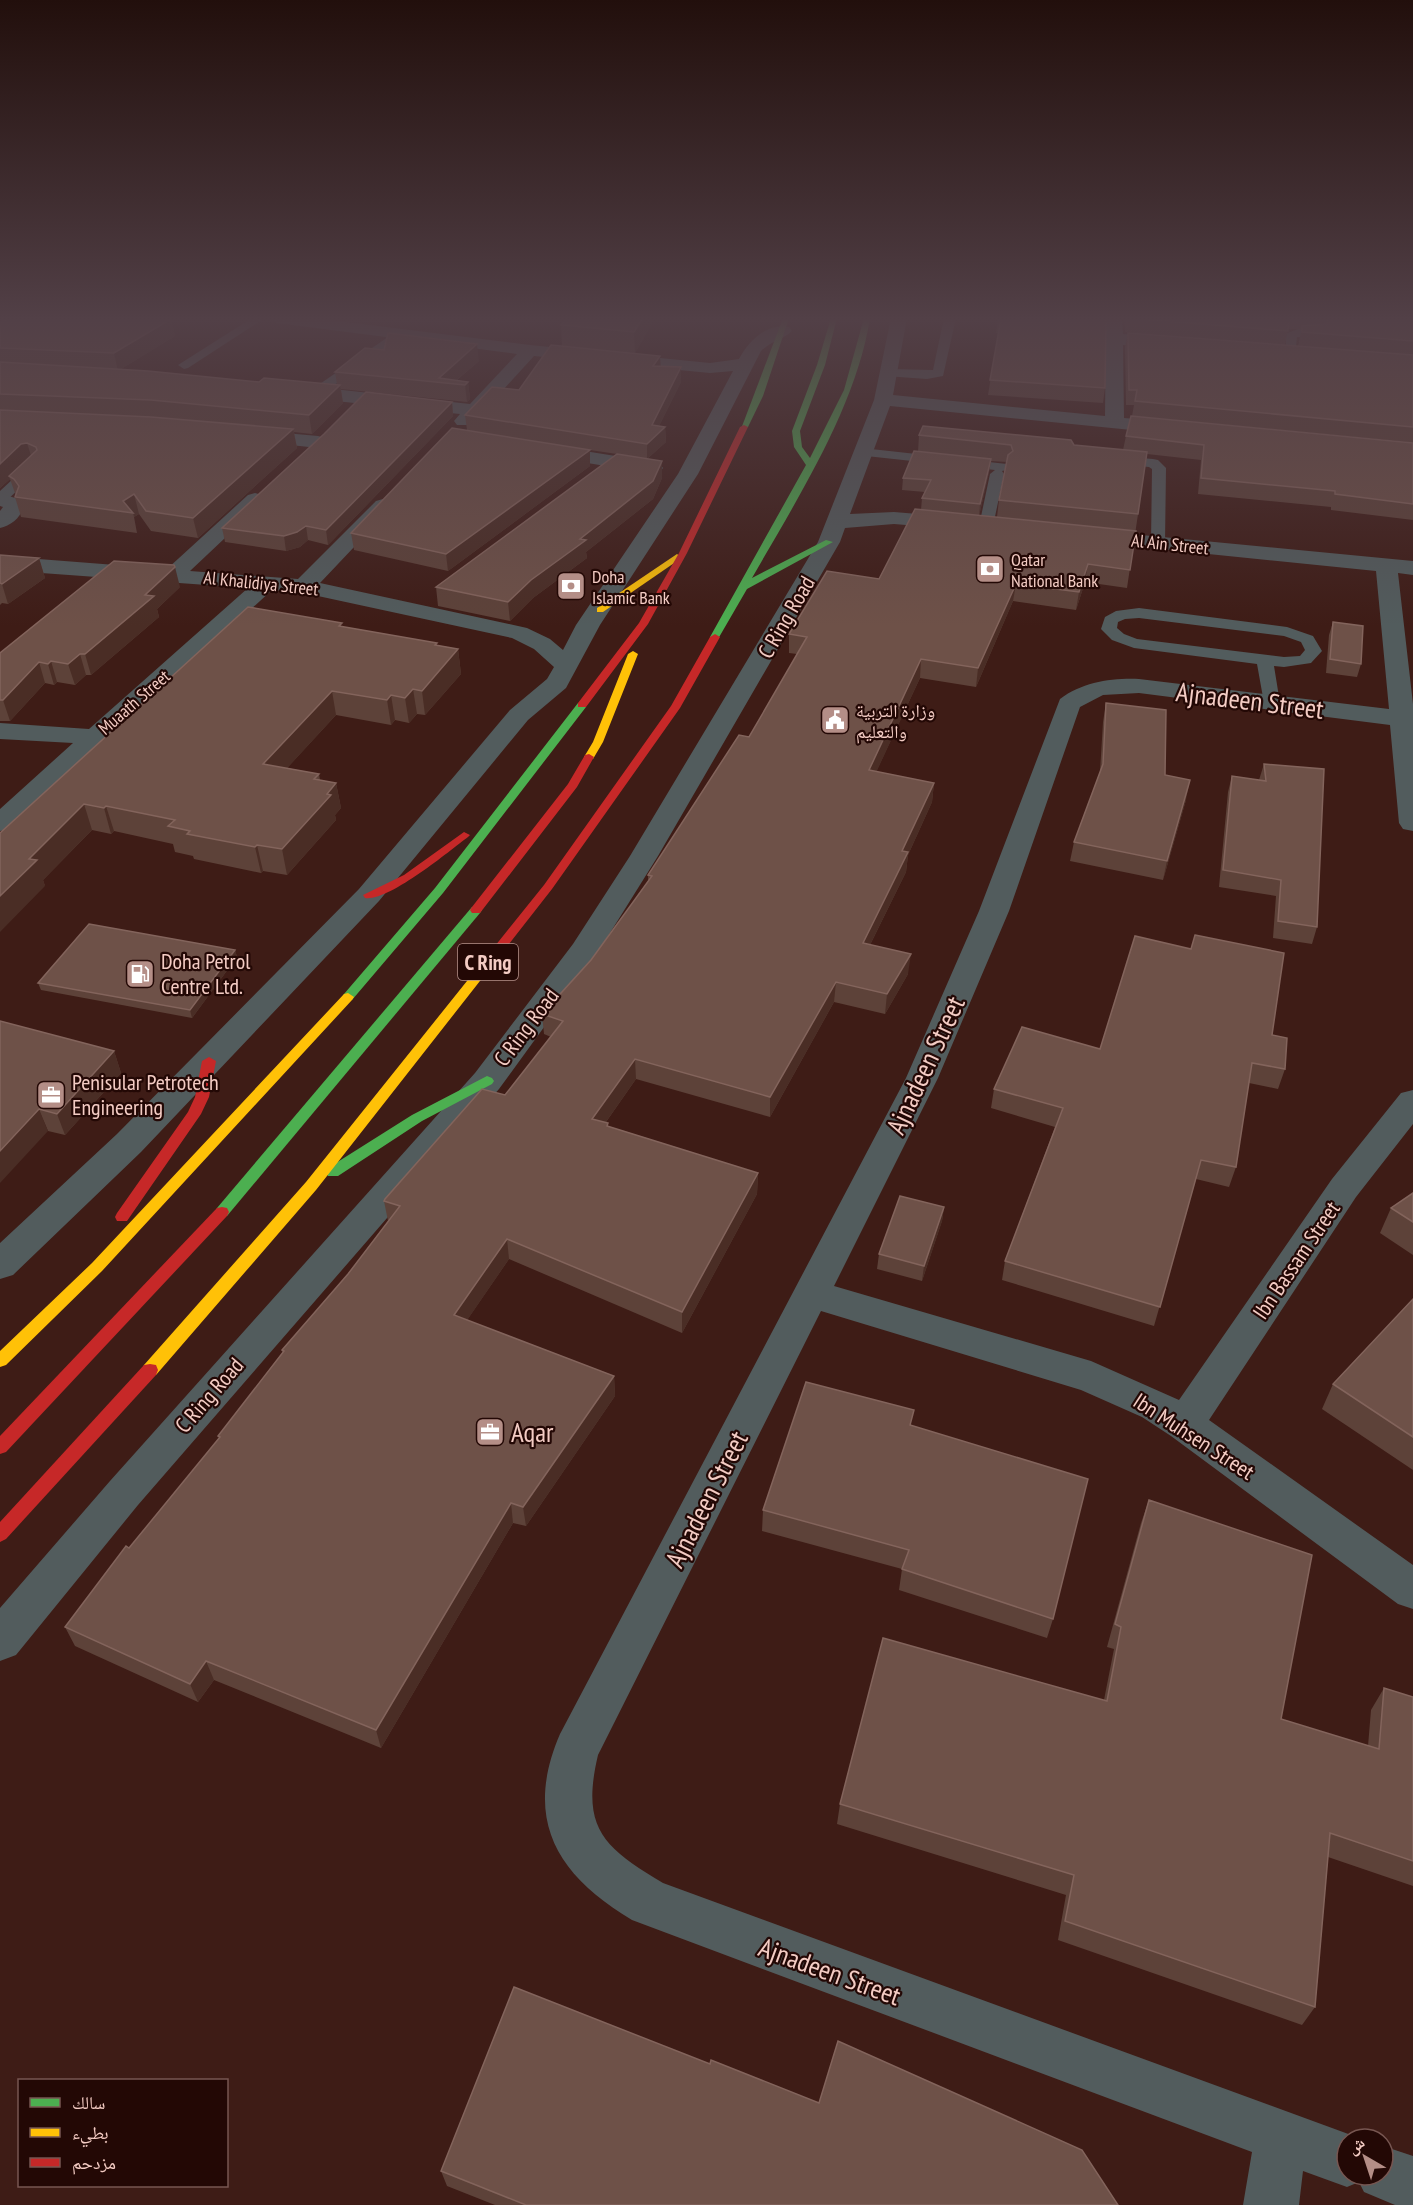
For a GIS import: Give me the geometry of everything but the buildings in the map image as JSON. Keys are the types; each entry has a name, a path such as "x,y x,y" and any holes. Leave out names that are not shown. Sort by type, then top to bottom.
{"highway":[{"path":"0,1447 218,1216 447,947 573,785 598,742 644,624 683,553 747,421"},
{"path":"800,421 796,431 798,447 810,464"},
{"name":"C Ring","path":"0,1534 135,1386 311,1186 548,887 676,706 832,421"},
{"path":"743,587 836,522"},
{"path":"594,618 683,553"},
{"path":"0,1361 97,1266 377,965 508,802 644,624"},
{"path":"369,895 389,889 421,870 508,802"},
{"path":"97,1266 129,1204 194,1114 202,1097 209,1061"},
{"path":"311,1186 417,1118 486,1081"}],"street":[{"path":"301,457 339,421"},
{"path":"465,421 450,436 474,440"},
{"path":"0,1265 129,1143 369,895 519,715 556,683 594,618 688,474 715,421"},
{"name":"C Ring Road","path":"0,1641 124,1492 486,1081 584,950 638,865 836,522 874,421"},
{"path":"1107,421 1194,430"},
{"path":"237,434 318,442"},
{"path":"533,448 688,474"},
{"path":"587,482 615,461"},
{"path":"173,575 267,489"},
{"path":"304,586 394,494"},
{"path":"0,499 11,503 13,507 12,512 0,522"},
{"path":"836,522 891,516 1009,528"},
{"name":"Al Ain Street","path":"1066,534 1413,568"},
{"name":"Al Khalidiya Street","path":"0,563 304,586 519,633 542,644 566,665"},
{"path":"1386,565 1408,719 1413,823"},
{"name":"Muaath Street","path":"0,823 268,582"},
{"path":"416,609 435,595"},
{"name":"Al Khalidiya Street","path":"519,633 559,632 594,618"},
{"name":"Ajnadeen Street","path":"1335,2156 649,1903 618,1885 591,1861 571,1827 568,1788 576,1750 921,1078 968,972 1012,862 1069,704 1090,691 1121,685 1408,719"},
{"path":"0,731 94,737"},
{"name":"Ibn Bassam Street","path":"1185,1425 1344,1188 1413,1101"},
{"name":"Ibn Muhsen Street","path":"811,1294 1090,1377 1156,1406 1413,1590"},
{"path":"1271,2205 1281,2136"},
{"path":"1395,2178 1413,2184"}],"lane":[{"path":"864,447 901,446"},
{"path":"864,447 999,471 986,526"},
{"path":"1099,459 1153,464 1159,468 1158,543"},
{"path":"0,499 33,468"},
{"path":"1139,613 1287,632 1307,639 1314,651 1305,660 1295,662 1265,660 1134,643 1112,633 1108,624 1115,617 1139,613"},
{"path":"1265,660 1272,703"}],"traffic: fast":[{"path":"744,427 747,421"},
{"path":"800,421 796,431 798,447 810,464"},
{"path":"715,637 802,482 833,421"},
{"path":"743,587 829,542"},
{"path":"348,997 439,891 582,705"},
{"path":"222,1212 476,910"},
{"path":"333,1172 417,1118 487,1081"}],"traffic: slow":[{"path":"600,610 677,557"},
{"path":"589,757 598,742 633,654"},
{"path":"150,1370 311,1186 483,969"},
{"path":"0,1361 97,1267 348,997"}],"traffic: jam":[{"path":"582,705 643,624 683,553 744,427"},
{"path":"483,969 548,887 676,706 715,637"},
{"path":"476,910 573,785 589,757"},
{"path":"369,895 408,877 464,835"},
{"path":"122,1217 194,1114 202,1097 209,1061"},
{"path":"0,1447 222,1212"},
{"path":"0,1534 150,1370"}],"place":[{"name":"Qatar National Bank","path":"990,569"},
{"name":"Doha Islamic Bank","path":"571,586"},
{"name":"وزارة التربية والتعليم","path":"835,720"},
{"name":"Doha Petrol Centre Ltd.","path":"140,974"},
{"name":"Penisular Petrotech Engineering","path":"51,1095"},
{"name":"Aqar","path":"490,1432"}]}
